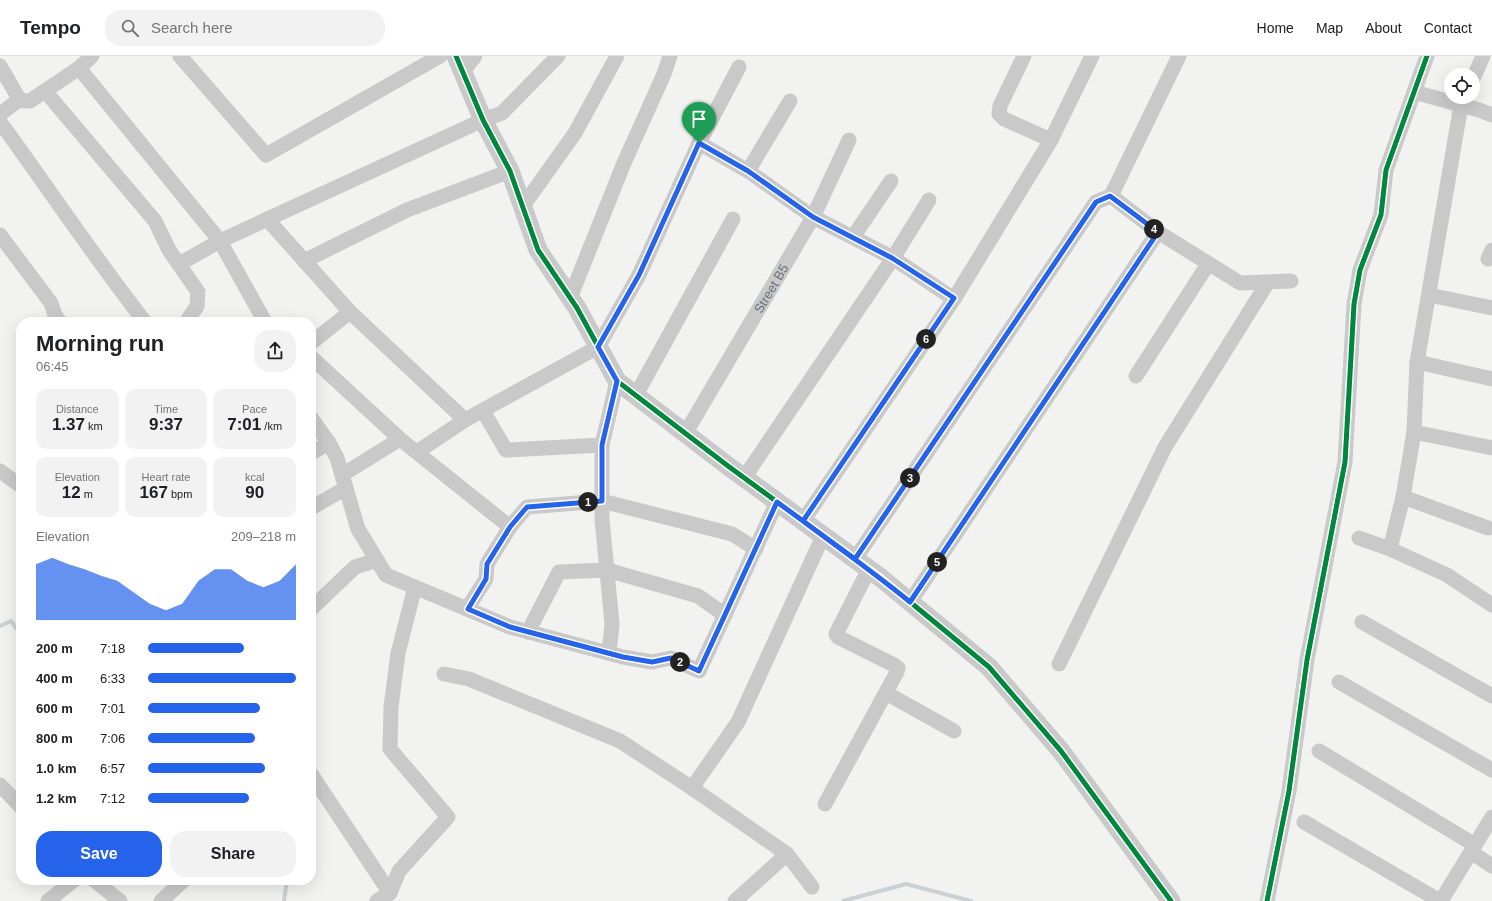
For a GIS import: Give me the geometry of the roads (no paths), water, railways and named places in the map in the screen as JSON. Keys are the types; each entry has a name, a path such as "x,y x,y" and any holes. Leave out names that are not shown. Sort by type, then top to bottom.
{"street":[{"path":"0,66 18,97 23,101 30,101 79,68 92,56"},
{"path":"180,56 266,155 440,56"},
{"path":"475,56 459,64 483,120 510,171 538,250 570,298 617,381 685,434 862,564 989,667 1061,751 1171,901"},
{"path":"179,264 220,241 267,219 483,120 502,113 558,56"},
{"path":"523,206 575,133 617,56"},
{"path":"570,298 624,163 664,74 670,56"},
{"path":"803,521 954,298 1051,140 1092,56"},
{"path":"825,804 886,693 898,668 838,637 836,634 862,564 1096,202 1110,196 1179,56"},
{"path":"1267,901 1289,791 1307,660 1345,462 1354,304 1360,270 1381,214 1386,170 1427,56"},
{"path":"1478,68 1483,56"},
{"path":"1018,58 1000,106 999,114 1004,119 1051,140"},
{"path":"417,452 465,420 598,347 639,275 699,143 739,67"},
{"path":"79,68 220,241 262,317"},
{"path":"45,91 151,217 169,250 198,292 196,306 189,317"},
{"path":"1414,92 1444,98"},
{"path":"0,114 20,99"},
{"path":"748,171 790,101"},
{"path":"1390,549 1403,497 1414,432 1417,362 1462,104"},
{"path":"1469,104 1492,115"},
{"path":"0,122 115,283 141,317"},
{"name":"Street B5","path":"685,434 813,217 849,140"},
{"path":"699,143 748,171 813,217 892,258 954,298"},
{"path":"304,261 407,210 510,171"},
{"path":"853,237 891,181"},
{"path":"1110,196 1158,232 1240,284 1291,281"},
{"path":"744,478 892,258 928,200"},
{"path":"267,219 350,312 465,420"},
{"path":"636,395 733,219"},
{"path":"910,602 1158,232"},
{"path":"0,235 51,303 56,317"},
{"path":"1136,376 1208,264"},
{"path":"1059,664 1165,447 1268,282"},
{"path":"1429,295 1492,308"},
{"path":"316,339 350,312"},
{"path":"316,362 400,439 510,527"},
{"path":"1417,362 1492,379"},
{"path":"609,653 612,624 602,519 602,445 617,381"},
{"path":"483,410 506,450 602,445"},
{"path":"316,425 337,458 358,529 386,574 510,627 623,657 652,662 671,658 699,671 777,502"},
{"path":"1414,432 1492,448"},
{"path":"316,504 400,439"},
{"path":"316,450 329,444"},
{"path":"0,471 16,482"},
{"path":"1403,497 1488,528"},
{"path":"468,609 486,579 487,564 510,527 527,507 602,501 732,534 756,549"},
{"path":"692,788 738,722 823,536"},
{"path":"1359,538 1390,549 1447,575 1492,605"},
{"path":"316,605 355,567 377,560"},
{"path":"528,632 559,572 607,570 698,596 726,615"},
{"path":"377,901 390,893 399,871 448,817 390,749 391,707 398,653 415,587"},
{"path":"1362,622 1492,696"},
{"path":"444,674 469,679 620,741 692,788 787,854 812,887"},
{"path":"1339,682 1492,770"},
{"path":"886,693 954,731"},
{"path":"1319,751 1473,849 1492,866"},
{"path":"316,782 390,893"},
{"path":"0,785 16,802"},
{"path":"1304,822 1441,901 1492,817"},
{"path":"735,901 787,854"},
{"path":"48,901 68,885"},
{"path":"100,885 120,901"},
{"path":"161,901 179,885"}],"waterway":[{"path":"0,626 11,621 16,628"},
{"path":"843,901 906,884 971,901"},
{"path":"284,901 286,885"}]}
